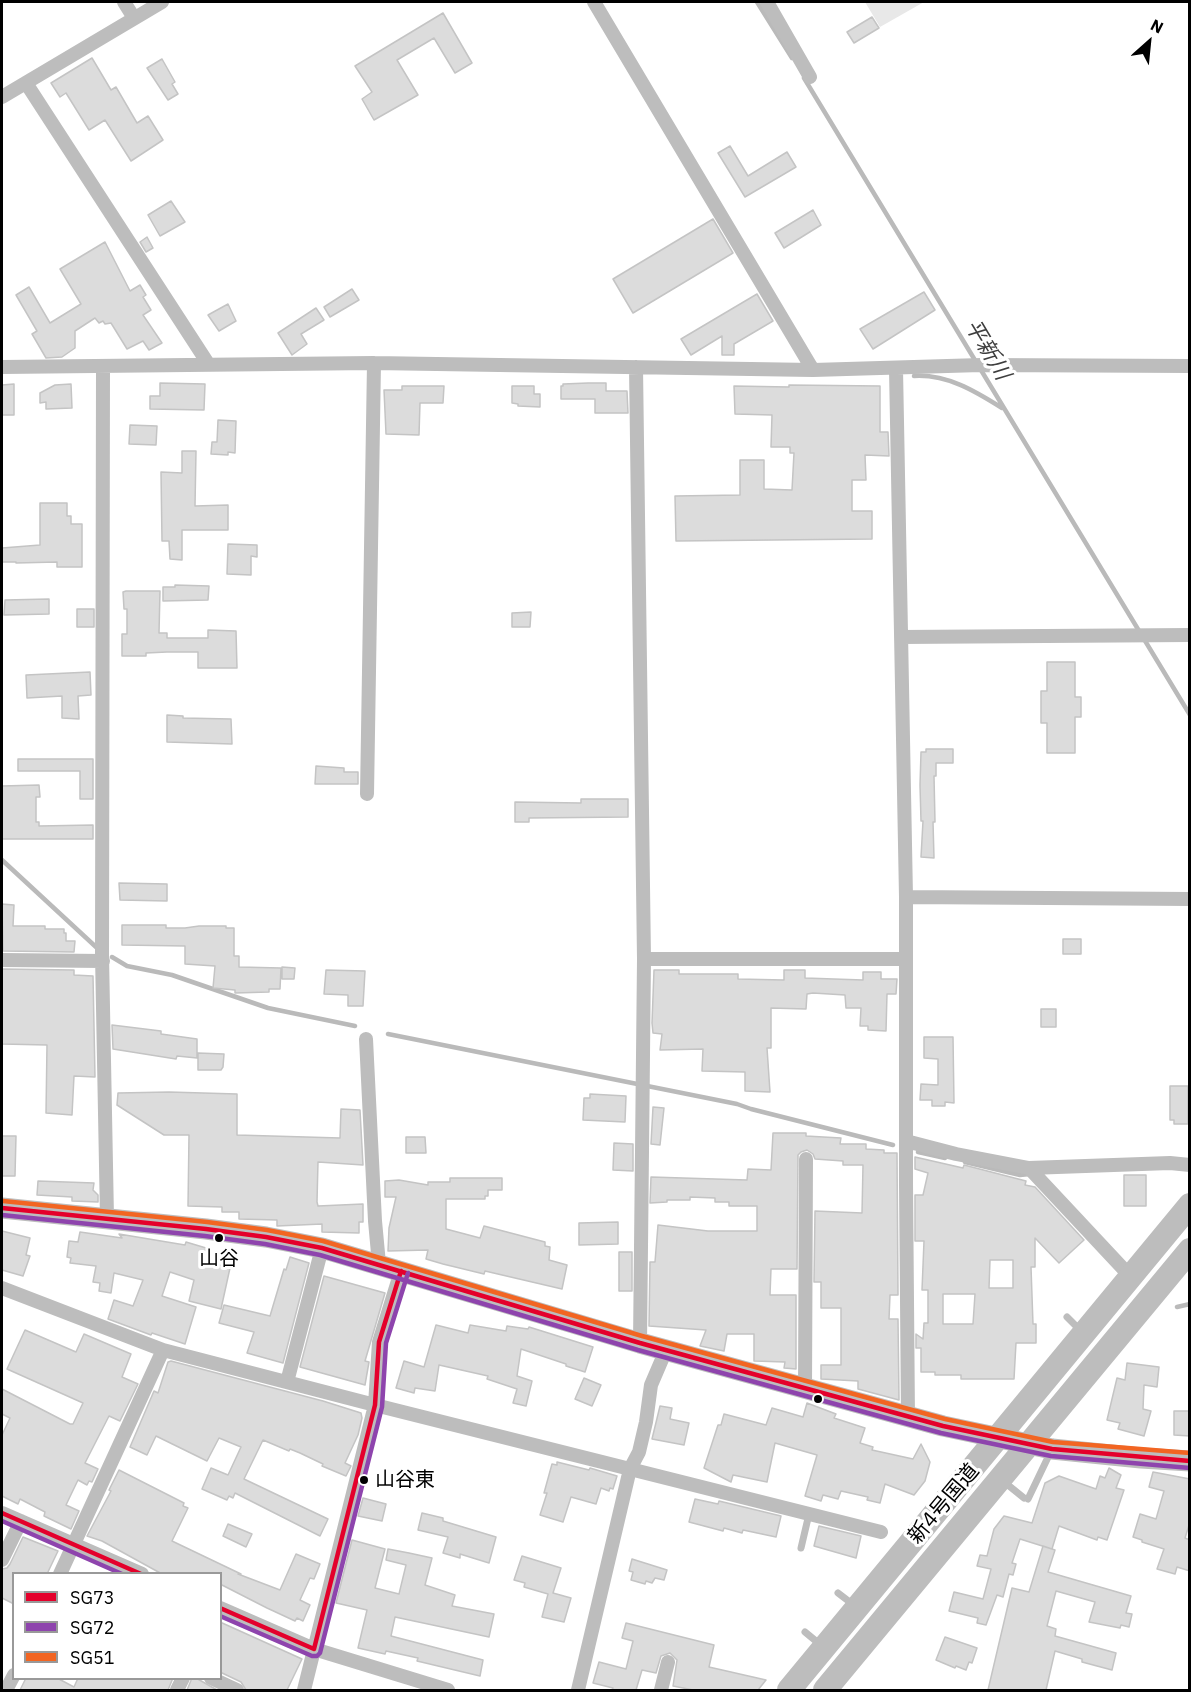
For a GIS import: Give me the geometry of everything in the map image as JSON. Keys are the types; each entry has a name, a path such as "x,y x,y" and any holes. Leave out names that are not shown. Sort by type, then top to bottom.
{"highway":[{"name":"新4号国道","path":"789,1690 998,1438 1075,1325 1130,1276 1190,1205"},
{"name":"新4号国道","path":"825,1690 1001,1479 1040,1446 1190,1250"}],"main road":[{"path":"2,1208 266,1237 322,1248 640,1343 908,1417 1040,1446 1190,1461"}],"street":[{"path":"124,2 134,18"},
{"path":"2,97 162,2"},
{"path":"594,2 813,370"},
{"path":"767,2 810,78"},
{"path":"26,83 209,365"},
{"path":"367,794 374,363"},
{"path":"2,367 374,363 813,370 973,365 1190,366"},
{"path":"103,366 103,961 107,1218"},
{"path":"636,367 644,959 640,1343"},
{"path":"897,369 906,897 908,1417"},
{"path":"901,637 1190,635"},
{"path":"906,897 1190,899"},
{"path":"644,959 906,959"},
{"path":"2,960 103,961"},
{"path":"366,1039 379,1264"},
{"path":"906,1142 1030,1168 1170,1163 1190,1165"},
{"path":"805,1389 806,1159"},
{"path":"1030,1168 1130,1276"},
{"path":"287,1382 322,1248"},
{"path":"304,1690 375,1405 379,1342 401,1271"},
{"path":"2,1288 163,1350 881,1532"},
{"path":"61,1572 163,1350"},
{"path":"578,1690 630,1469 639,1452 651,1384 666,1350"},
{"path":"2,1513 137,1572"},
{"path":"2,1560 21,1521"},
{"path":"222,1609 314,1649 448,1690"},
{"path":"661,1690 668,1662"},
{"path":"215,1680 237,1690"}],"lane":[{"path":"1001,1479 1026,1498 1040,1446"},
{"path":"801,1548 809,1514"},
{"path":"838,1593 857,1608"},
{"path":"806,1632 824,1647"}],"shaded area":[{"path":"865,2 924,2 880,27"}],"building":[{"path":"443,13 472,63 455,73 434,38 397,60 418,95 374,120 362,99 372,92 355,66"},
{"path":"872,17 879,28 854,43 847,32"},
{"path":"92,58 111,90 116,87 137,123 148,116 163,140 131,161 105,120 89,130 66,93 60,97 51,83"},
{"path":"162,59 175,82 172,84 178,94 168,100 147,68"},
{"path":"730,146 748,176 787,152 796,167 745,197 718,153"},
{"path":"171,201 185,222 160,236 148,215"},
{"path":"813,210 821,225 784,248 775,233"},
{"path":"713,219 733,253 633,313 613,279"},
{"path":"147,237 153,248 146,252 140,242"},
{"path":"105,242 130,291 140,285 146,295 143,297 151,310 143,315 162,343 149,350 143,341 127,349 111,323 105,324 103,321 99,323 95,318 75,331 75,348 62,357 46,358 32,334 37,331 16,295 29,287 50,323 81,304 60,269"},
{"path":"352,289 359,300 330,317 324,307"},
{"path":"924,292 935,310 873,349 860,329"},
{"path":"757,294 773,321 734,344 734,355 722,355 722,336 691,355 681,339"},
{"path":"228,304 236,321 219,331 208,315"},
{"path":"316,308 324,320 301,334 307,344 292,355 278,333"},
{"path":"160,383 205,384 204,410 150,409 150,396 160,396"},
{"path":"606,383 606,391 627,391 628,413 595,413 595,399 561,399 563,384"},
{"path":"14,384 14,415 2,415 2,385"},
{"path":"71,384 72,408 46,409 46,402 40,403 40,393 55,385"},
{"path":"789,385 880,386 880,432 888,432 889,456 865,455 866,480 852,480 852,511 872,511 872,539 676,541 675,496 740,495 740,460 764,460 764,489 792,490 794,453 790,453 790,447 771,447 772,415 735,414 734,386 789,387"},
{"path":"402,386 444,386 443,403 420,403 419,435 386,434 384,390 402,390"},
{"path":"512,386 534,386 534,394 540,394 540,407 518,406 512,403"},
{"path":"218,420 236,421 235,453 211,454 212,442 217,442"},
{"path":"130,425 157,426 156,445 129,444"},
{"path":"182,451 196,451 195,506 228,505 228,530 182,530 182,560 170,559 169,541 162,541 161,472 182,473"},
{"path":"40,503 67,503 67,516 71,516 71,524 82,524 82,567 57,567 57,562 2,562 2,548 40,545"},
{"path":"228,544 257,545 257,557 251,556 251,575 227,574"},
{"path":"175,585 209,586 208,600 163,601 163,587 175,587"},
{"path":"160,591 159,633 167,633 167,638 208,638 208,630 236,631 237,668 198,668 198,652 122,656 122,634 127,634 127,609 124,609 123,592"},
{"path":"49,599 49,614 4,615 5,600"},
{"path":"77,609 94,609 94,627 77,627"},
{"path":"531,612 530,627 512,627 512,613"},
{"path":"1047,662 1075,662 1075,697 1081,697 1081,717 1075,717 1075,753 1047,753 1047,723 1041,723 1041,691 1047,691"},
{"path":"90,672 91,695 78,696 79,719 62,718 62,696 27,698 26,675"},
{"path":"167,715 183,716 183,718 231,719 232,744 167,742"},
{"path":"926,749 953,749 953,763 936,763 934,858 921,857 923,821 921,821 921,752 926,752"},
{"path":"18,759 93,759 93,799 80,799 80,771 18,771"},
{"path":"316,766 344,768 344,772 358,772 358,784 315,784"},
{"path":"39,785 40,797 36,797 36,822 39,822 39,826 93,825 93,839 2,839 2,786"},
{"path":"581,799 628,799 628,817 529,818 529,822 515,822 515,802 581,803"},
{"path":"119,883 167,884 167,901 120,900"},
{"path":"2,904 14,905 13,926 45,926 45,929 64,929 66,941 75,941 74,952 3,951"},
{"path":"122,925 166,925 166,928 226,926 226,928 234,928 234,956 239,956 239,967 281,968 280,989 269,989 269,992 235,993 235,990 213,988 215,966 185,964 185,946 122,945"},
{"path":"1063,939 1081,939 1081,954 1063,954"},
{"path":"282,967 295,968 294,979 282,979"},
{"path":"2,969 74,970 74,975 93,976 95,1077 74,1076 72,1115 46,1113 47,1045 2,1044"},
{"path":"326,970 365,971 363,1006 348,1006 348,995 324,994"},
{"path":"654,970 679,970 679,974 738,974 738,979 784,980 784,970 805,970 805,978 863,980 863,972 881,972 881,979 897,979 896,994 887,994 886,1031 868,1030 868,1026 860,1026 861,1008 846,1008 845,995 807,994 806,1009 771,1008 771,1048 767,1048 770,1092 745,1091 745,1072 702,1071 703,1049 660,1050 662,1034 653,1033 652,1023"},
{"path":"1041,1009 1056,1009 1056,1027 1041,1027"},
{"path":"112,1025 161,1031 161,1034 197,1039 197,1058 177,1056 176,1059 113,1049"},
{"path":"924,1037 953,1037 954,1103 945,1102 945,1106 932,1106 932,1100 920,1100 921,1084 938,1085 938,1059 924,1058"},
{"path":"198,1053 224,1054 223,1067 221,1070 198,1070"},
{"path":"1170,1086 1188,1086 1188,1124 1174,1124 1174,1120 1170,1120"},
{"path":"118,1093 237,1094 237,1135 340,1138 341,1109 360,1110 363,1165 318,1162 317,1202 318,1206 363,1204 363,1222 359,1222 359,1233 322,1232 322,1224 277,1226 277,1220 239,1219 239,1212 222,1212 222,1207 188,1206 189,1135 164,1135 117,1105"},
{"path":"590,1094 626,1096 625,1122 583,1120 584,1098 590,1098"},
{"path":"653,1107 664,1108 660,1145 651,1144"},
{"path":"773,1133 806,1133 806,1136 841,1138 840,1144 866,1144 866,1149 897,1153 898,1295 890,1295 889,1319 898,1319 899,1400 858,1389 858,1381 821,1379 821,1365 841,1365 841,1308 821,1308 821,1282 814,1282 815,1211 862,1213 863,1165 843,1165 843,1161 815,1159 813,1154 807,1150 798,1155 797,1269 771,1269 770,1295 796,1295 796,1369 784,1368 785,1362 754,1361 754,1334 727,1334 724,1351 700,1346 706,1330 649,1326 650,1262 655,1262 658,1225 708,1231 757,1231 757,1206 729,1206 729,1202 715,1202 715,1198 690,1197 690,1200 650,1203 651,1177 747,1180 748,1169 771,1170"},
{"path":"2,1136 16,1136 15,1176 2,1176"},
{"path":"406,1137 425,1137 426,1153 406,1153"},
{"path":"614,1143 633,1144 633,1171 613,1170"},
{"path":"915,1157 963,1168 964,1165 1026,1181 1025,1185 1035,1187 1084,1240 1059,1263 1035,1238 1035,1267 1031,1267 1036,1343 1016,1343 1014,1379 961,1379 961,1375 935,1375 935,1372 921,1372 921,1348 916,1348 916,1334 923,1339 924,1323 928,1323 928,1290 922,1290 924,1241 915,1241 915,1195 923,1195 928,1173 915,1169","holes":["990,1260 1013,1260 1013,1288 989,1288","943,1294 975,1294 973,1324 943,1324"]},
{"path":"1124,1175 1146,1175 1146,1206 1124,1206"},
{"path":"450,1178 502,1178 502,1190 488,1190 488,1196 485,1196 485,1199 446,1199 446,1229 480,1238 484,1226 545,1242 545,1246 550,1247 549,1260 567,1265 562,1289 443,1264 426,1259 428,1250 388,1251 389,1228 396,1197 385,1197 385,1181 399,1180 428,1185 428,1182 450,1182"},
{"path":"38,1181 94,1183 93,1190 98,1195 98,1202 72,1201 72,1197 37,1195"},
{"path":"618,1222 618,1244 579,1245 579,1223"},
{"path":"2,1231 30,1238 26,1255 30,1256 23,1276 2,1270"},
{"path":"80,1232 122,1238 119,1234 185,1245 186,1242 206,1248 202,1260 230,1268 221,1309 189,1301 194,1280 170,1272 162,1296 196,1307 185,1344 152,1333 151,1335 108,1319 114,1300 133,1306 143,1280 114,1273 111,1293 99,1291 100,1283 93,1282 96,1266 70,1263 71,1258 67,1257 69,1241 78,1242"},
{"path":"619,1252 632,1252 632,1291 619,1291"},
{"path":"290,1257 309,1263 283,1363 247,1353 254,1332 219,1323 224,1305 270,1316 284,1269 286,1270"},
{"path":"324,1276 385,1293 365,1361 369,1362 365,1385 300,1367"},
{"path":"436,1325 468,1333 470,1325 506,1331 507,1326 528,1329 529,1327 593,1347 585,1372 521,1349 517,1376 532,1381 526,1406 513,1403 517,1389 487,1379 488,1376 439,1365 435,1391 415,1388 414,1393 396,1388 404,1361 424,1367"},
{"path":"25,1330 76,1352 84,1334 131,1354 122,1377 138,1384 120,1421 109,1416 85,1463 98,1469 92,1482 89,1481 87,1485 78,1480 66,1505 79,1511 71,1529 44,1516 45,1512 20,1499 18,1504 2,1496 2,1435 10,1418 2,1414 2,1389 70,1424 73,1424 83,1403 7,1369"},
{"path":"168,1362 361,1413 358,1435 345,1463 351,1466 346,1476 300,1453 263,1440 244,1479 328,1519 320,1536 235,1493 233,1498 229,1496 227,1500 202,1489 211,1468 228,1475 241,1447 219,1438 207,1461 156,1436 147,1455 130,1447 154,1391 158,1393"},
{"path":"1127,1363 1159,1367 1157,1387 1144,1385 1143,1409 1151,1411 1144,1436 1118,1429 1120,1423 1107,1420 1117,1378 1125,1380"},
{"path":"584,1378 601,1385 592,1406 575,1399"},
{"path":"807,1403 836,1414 834,1418 865,1428 860,1443 873,1447 872,1450 913,1459 921,1444 930,1462 925,1481 914,1495 885,1484 880,1503 867,1500 868,1497 841,1491 838,1499 823,1495 821,1501 805,1496 817,1455 775,1443 767,1482 733,1475 731,1482 704,1468 718,1425 721,1425 724,1414 766,1425 772,1408 803,1417"},
{"path":"660,1406 672,1408 670,1419 689,1423 684,1445 652,1439"},
{"path":"1174,1411 1190,1411 1190,1436 1174,1435"},
{"path":"557,1462 617,1476 613,1489 610,1488 609,1491 601,1488 596,1504 571,1497 563,1522 540,1515 552,1464 557,1465"},
{"path":"1109,1468 1121,1475 1116,1488 1124,1490 1107,1540 1098,1537 1097,1540 1059,1526 1052,1549 1020,1539 1012,1563 1016,1564 1013,1575 1009,1574 1003,1597 997,1595 986,1625 977,1623 978,1618 949,1611 954,1592 983,1599 991,1569 977,1566 980,1555 987,1556 994,1529 1004,1516 1032,1523 1045,1483 1059,1476 1096,1489 1100,1476 1105,1478"},
{"path":"119,1470 184,1503 183,1506 188,1508 172,1541 241,1574 238,1574 280,1590 296,1554 320,1564 314,1579 310,1578 300,1600 310,1605 303,1621 297,1618 295,1621 222,1585 222,1572 158,1572 102,1541 87,1536 111,1491 109,1490"},
{"path":"1153,1472 1190,1479 1190,1522 1185,1538 1190,1540 1190,1571 1177,1567 1175,1574 1157,1569 1164,1549 1133,1537 1140,1514 1156,1519 1164,1491 1149,1487"},
{"path":"363,1498 386,1504 382,1521 358,1516"},
{"path":"695,1499 718,1504 719,1501 781,1516 776,1537 743,1530 742,1533 724,1528 723,1531 689,1522"},
{"path":"422,1513 496,1537 489,1563 460,1554 460,1558 443,1553 448,1537 418,1530"},
{"path":"228,1524 252,1534 246,1547 223,1536"},
{"path":"819,1526 861,1536 856,1558 814,1546"},
{"path":"23,1537 58,1551 48,1572 12,1572 12,1603 2,1598 2,1569 7,1568"},
{"path":"352,1540 385,1549 375,1588 399,1594 406,1565 386,1560 388,1549 432,1558 425,1585 455,1595 452,1606 494,1614 489,1637 395,1617 391,1636 483,1660 480,1676 417,1661 418,1658 358,1648 367,1610 336,1603"},
{"path":"1043,1546 1055,1550 1048,1572 1131,1596 1126,1613 1132,1614 1129,1627 1121,1625 1120,1628 1089,1622 1095,1602 1056,1591 1047,1626 1056,1629 1055,1636 1116,1653 1112,1670 1082,1662 1082,1659 1055,1651 1046,1690 988,1690 1012,1588 1029,1592"},
{"path":"522,1556 561,1568 553,1593 571,1598 564,1622 542,1617 548,1594 524,1587 525,1583 514,1580"},
{"path":"632,1559 667,1570 664,1580 655,1578 652,1583 646,1581 645,1584 631,1580 633,1572 629,1571"},
{"path":"222,1623 302,1659 287,1690 246,1690 241,1682 222,1673"},
{"path":"626,1623 714,1645 709,1667 766,1680 758,1690 693,1690 673,1686 677,1660 670,1653 661,1656 656,1673 642,1670 636,1690 612,1690 613,1688 593,1683 599,1662 626,1669 633,1641 622,1638"},
{"path":"945,1637 977,1648 972,1663 969,1662 966,1670 936,1660"},
{"path":"25,1680 61,1680 74,1687 77,1680 172,1680 168,1690 20,1690"},
{"path":"191,1680 200,1680 217,1690 187,1690"}],"waterway":[{"name":"平新川","path":"757,2 792,58"},
{"name":"平新川","path":"804,78 1190,715"},
{"path":"914,376 949,381 971,390 1002,408"},
{"path":"2,860 96,947"},
{"path":"112,957 127,966 172,975 268,1008 355,1026"},
{"path":"388,1034 737,1104 893,1145"},
{"path":"918,1152 945,1158"},
{"path":"965,1162 1020,1175 1030,1174"},
{"path":"1177,1307 1190,1304"}],"transit line":[{"name":"SG51","path":"3,1201 207,1222 267,1230 323,1241 642,1336 945,1419 1053,1442 1190,1453"},
{"name":"SG73","path":"2,1208 206,1229 266,1237 322,1248 640,1343 943,1426 1052,1449 1190,1461"},
{"name":"SG72","path":"2,1215 205,1236 265,1244 320,1255 638,1350 941,1433 1051,1456 1190,1468"},
{"name":"SG73","path":"222,1609 314,1649 375,1405 379,1342 401,1271"},
{"name":"SG72","path":"222,1617 312,1656 320,1653 382,1407 386,1343 408,1273"},
{"name":"SG73","path":"2,1513 136,1572"},
{"name":"SG72","path":"2,1521 117,1572"}],"place":[{"name":"山谷","path":"219,1238"},
{"name":"山谷東","path":"364,1480"}]}
